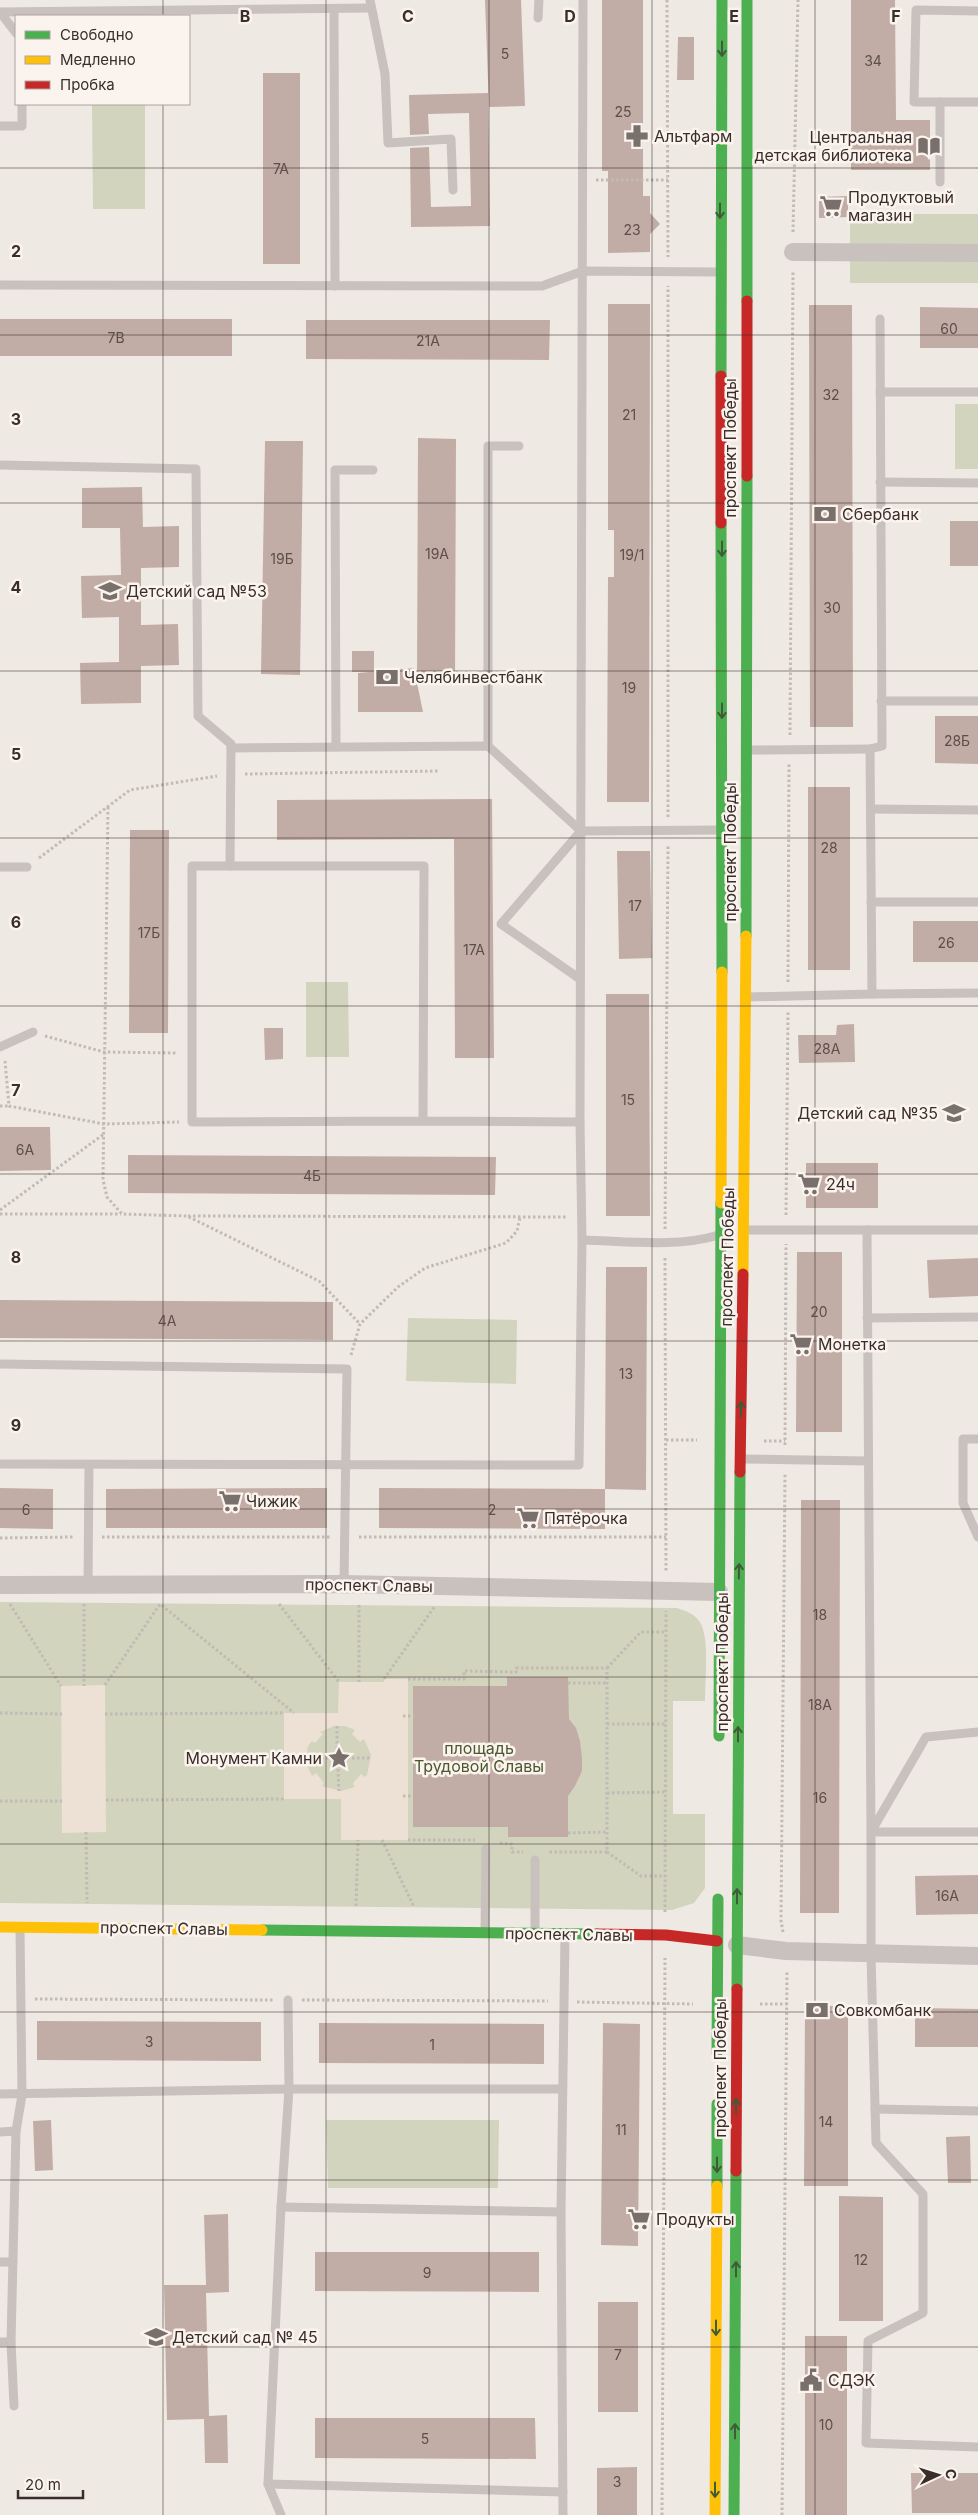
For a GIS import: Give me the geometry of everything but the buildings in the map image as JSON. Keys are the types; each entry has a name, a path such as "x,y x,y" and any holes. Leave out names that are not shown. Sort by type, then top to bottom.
{"main road":[{"name":"проспект Победы","path":"722,0 720,272 723,830 732,1232 740,1459 734,2515"},
{"name":"проспект Победы","path":"718,1752 719,1592 732,1232 746,997 747,0"},
{"name":"проспект Славы","path":"719,1592 739,1592"},
{"name":"проспект Победы","path":"717,2063 718,1888"},
{"name":"проспект Славы","path":"0,1926 666,1935 737,1945"},
{"name":"проспект Победы","path":"715,2515 717,2093"}],"street":[{"path":"793,252 978,253"},
{"name":"проспект Славы","path":"0,1585 344,1584 719,1592"},
{"path":"737,1945 786,1951 871,1955 978,1956"}],"lane":[{"path":"538,18 539,0"},
{"path":"0,1464 579,1465 582,1240 580,979 583,0"},
{"path":"935,0 935,10"},
{"path":"0,12 334,9 370,4 385,74 388,143 451,139 453,190"},
{"path":"334,9 335,286"},
{"path":"978,11 916,10 914,102 978,102"},
{"path":"0,12 15,32"},
{"path":"940,102 940,182"},
{"path":"0,126 22,126 22,105"},
{"path":"0,285 542,286 583,272 720,272"},
{"path":"746,750 870,749 882,746 880,319"},
{"path":"880,392 978,392"},
{"path":"488,746 488,446 519,446"},
{"path":"0,464 196,470 198,716 231,744 230,866"},
{"path":"336,747 335,470 373,470"},
{"path":"880,482 978,483"},
{"path":"882,701 978,701"},
{"path":"231,748 488,746 581,831 723,830"},
{"path":"870,749 872,994"},
{"path":"871,809 978,810"},
{"path":"580,979 501,924 581,831"},
{"path":"423,1122 424,866 192,866 192,1122 423,1122 580,1122"},
{"path":"0,867 27,867"},
{"path":"871,902 978,902"},
{"path":"746,997 978,993"},
{"path":"2,1047 33,1032"},
{"path":"582,1240 665,1242 704,1240 732,1232 786,1230 978,1230"},
{"path":"867,1230 871,1955 876,2144 923,2194 923,2313 868,2341 866,2443 978,2447"},
{"path":"867,1318 978,1317"},
{"path":"0,1364 347,1370 344,1584"},
{"path":"978,1439 963,1439 963,1503 978,1537"},
{"path":"740,1459 867,1460"},
{"path":"88,1585 90,1465"},
{"path":"871,1832 926,1737 978,1732"},
{"path":"871,1832 978,1832"},
{"path":"485,1933 486,1849"},
{"path":"535,1932 536,1855"},
{"path":"14,2406 11,2342 16,2131 22,2095 20,1926"},
{"path":"563,2515 561,2212 562,2001 565,1933"},
{"path":"280,2515 268,2484 281,2207 289,2089 288,2000"},
{"path":"0,2094 289,2089 562,2089"},
{"path":"876,2109 978,2111"},
{"path":"0,2132 16,2131"},
{"path":"281,2207 561,2212"},
{"path":"0,2262 13,2262"},
{"path":"0,2342 11,2342"},
{"path":"268,2484 563,2492"}],"path":[{"path":"782,2515 787,2004 786,1951 781,1921 793,252 798,0"},
{"path":"583,180 668,180"},
{"path":"27,867 130,790 230,774 440,771"},
{"path":"108,807 103,1180 107,1197 122,1214"},
{"path":"33,1032 104,1052 192,1053"},
{"path":"2,1047 9,1106"},
{"path":"0,1106 9,1106 104,1124 192,1122"},
{"path":"0,1210 104,1134"},
{"path":"0,1214 582,1217"},
{"path":"187,1216 318,1281 360,1324"},
{"path":"347,1370 360,1324 398,1287 425,1268 506,1243 517,1231 520,1216"},
{"path":"666,1440 705,1440"},
{"path":"763,1441 785,1441"},
{"path":"9,1602 61,1686"},
{"path":"84,1603 84,1686"},
{"path":"105,1685 160,1604 294,1713"},
{"path":"279,1604 339,1682"},
{"path":"359,1605 359,1682"},
{"path":"384,1679 435,1606"},
{"path":"608,1852 607,1668 641,1632 666,1632"},
{"path":"408,1679 464,1678 464,1671 516,1672 516,1668 607,1668"},
{"path":"568,1683 607,1683"},
{"path":"0,1713 62,1714"},
{"path":"105,1714 284,1713"},
{"path":"403,1716 414,1716"},
{"path":"607,1724 666,1724"},
{"path":"337,1726 337,1748"},
{"path":"306,1759 328,1758"},
{"path":"347,1758 371,1758"},
{"path":"338,1769 338,1791"},
{"path":"607,1793 665,1792"},
{"path":"403,1796 413,1796"},
{"path":"106,1800 284,1799"},
{"path":"0,1801 62,1801"},
{"path":"86,1832 87,1903"},
{"path":"568,1833 608,1832"},
{"path":"356,1906 358,1840"},
{"path":"382,1840 414,1907"},
{"path":"408,1840 482,1840"},
{"path":"491,1840 500,1840 500,1844 512,1844 512,1852 536,1855 608,1852 641,1876 665,1876"},
{"path":"21,1999 562,2001 699,2004"},
{"path":"760,2004 787,2004"}],"green space":[{"path":"92,105 145,105 145,209 93,209"},
{"path":"850,214 978,214 978,283 850,283"},
{"path":"955,404 978,404 978,469 955,469"},
{"path":"306,982 348,982 349,1057 306,1057"},
{"path":"408,1318 517,1320 516,1384 406,1381"},
{"name":"площадь Трудовой Славы","path":"0,1602 677,1608 691,1614 700,1622 704,1634 706,1653 705,1701 673,1701 673,1814 705,1814 705,1888 694,1903 672,1910 0,1903"},
{"path":"326,2120 499,2120 498,2188 328,2188"}],"shaded area":[{"path":"384,1679 408,1679 408,1840 341,1840 341,1799 284,1799 284,1713 338,1713 339,1682 384,1682","holes":["334,1726 345,1726 355,1730 352,1734 360,1742 364,1739 371,1755 367,1775 365,1777 361,1774 353,1783 355,1787 341,1791 322,1786 324,1783 316,1773 312,1776 306,1759 308,1746 312,1741 315,1743 323,1734 320,1732"]},
{"path":"105,1685 106,1832 62,1833 61,1686"}],"traffic: fast":[{"path":"721,376 722,0"},
{"path":"747,0 747,301"},
{"path":"746,936 747,476"},
{"path":"721,523 722,972"},
{"path":"719,1736 721,1203"},
{"path":"737,1989 740,1472"},
{"path":"717,2053 718,1899"},
{"path":"262,1930 597,1934"},
{"path":"717,2104 717,2186"},
{"path":"734,2515 736,2171"}],"traffic: slow":[{"path":"743,1274 746,936"},
{"path":"721,1203 722,972"},
{"path":"0,1927 262,1930"},
{"path":"715,2515 717,2186"}],"traffic: jam":[{"path":"747,301 747,476"},
{"path":"721,376 721,523"},
{"path":"740,1472 743,1274"},
{"path":"597,1934 666,1935 717,1941"},
{"path":"736,2171 737,1989"}],"place":[{"name":"Альтфарм","path":"637,136"},
{"name":"Центральная детская библиотека","path":"929,146"},
{"name":"Продуктовый магазин","path":"831,206"},
{"name":"Сбербанк","path":"825,514"},
{"name":"Детский сад №53","path":"110,591"},
{"name":"Челябинвестбанк","path":"387,677"},
{"name":"Детский сад №35","path":"954,1113"},
{"name":"24ч","path":"809,1184"},
{"name":"Монетка","path":"801,1344"},
{"name":"Чижик","path":"230,1501"},
{"name":"Пятёрочка","path":"528,1518"},
{"name":"Монумент Камни","path":"339,1758"},
{"name":"Совкомбанк","path":"817,2010"},
{"name":"Продукты","path":"639,2219"},
{"name":"Детский сад № 45","path":"156,2337"},
{"name":"СДЭК","path":"811,2380"}]}
